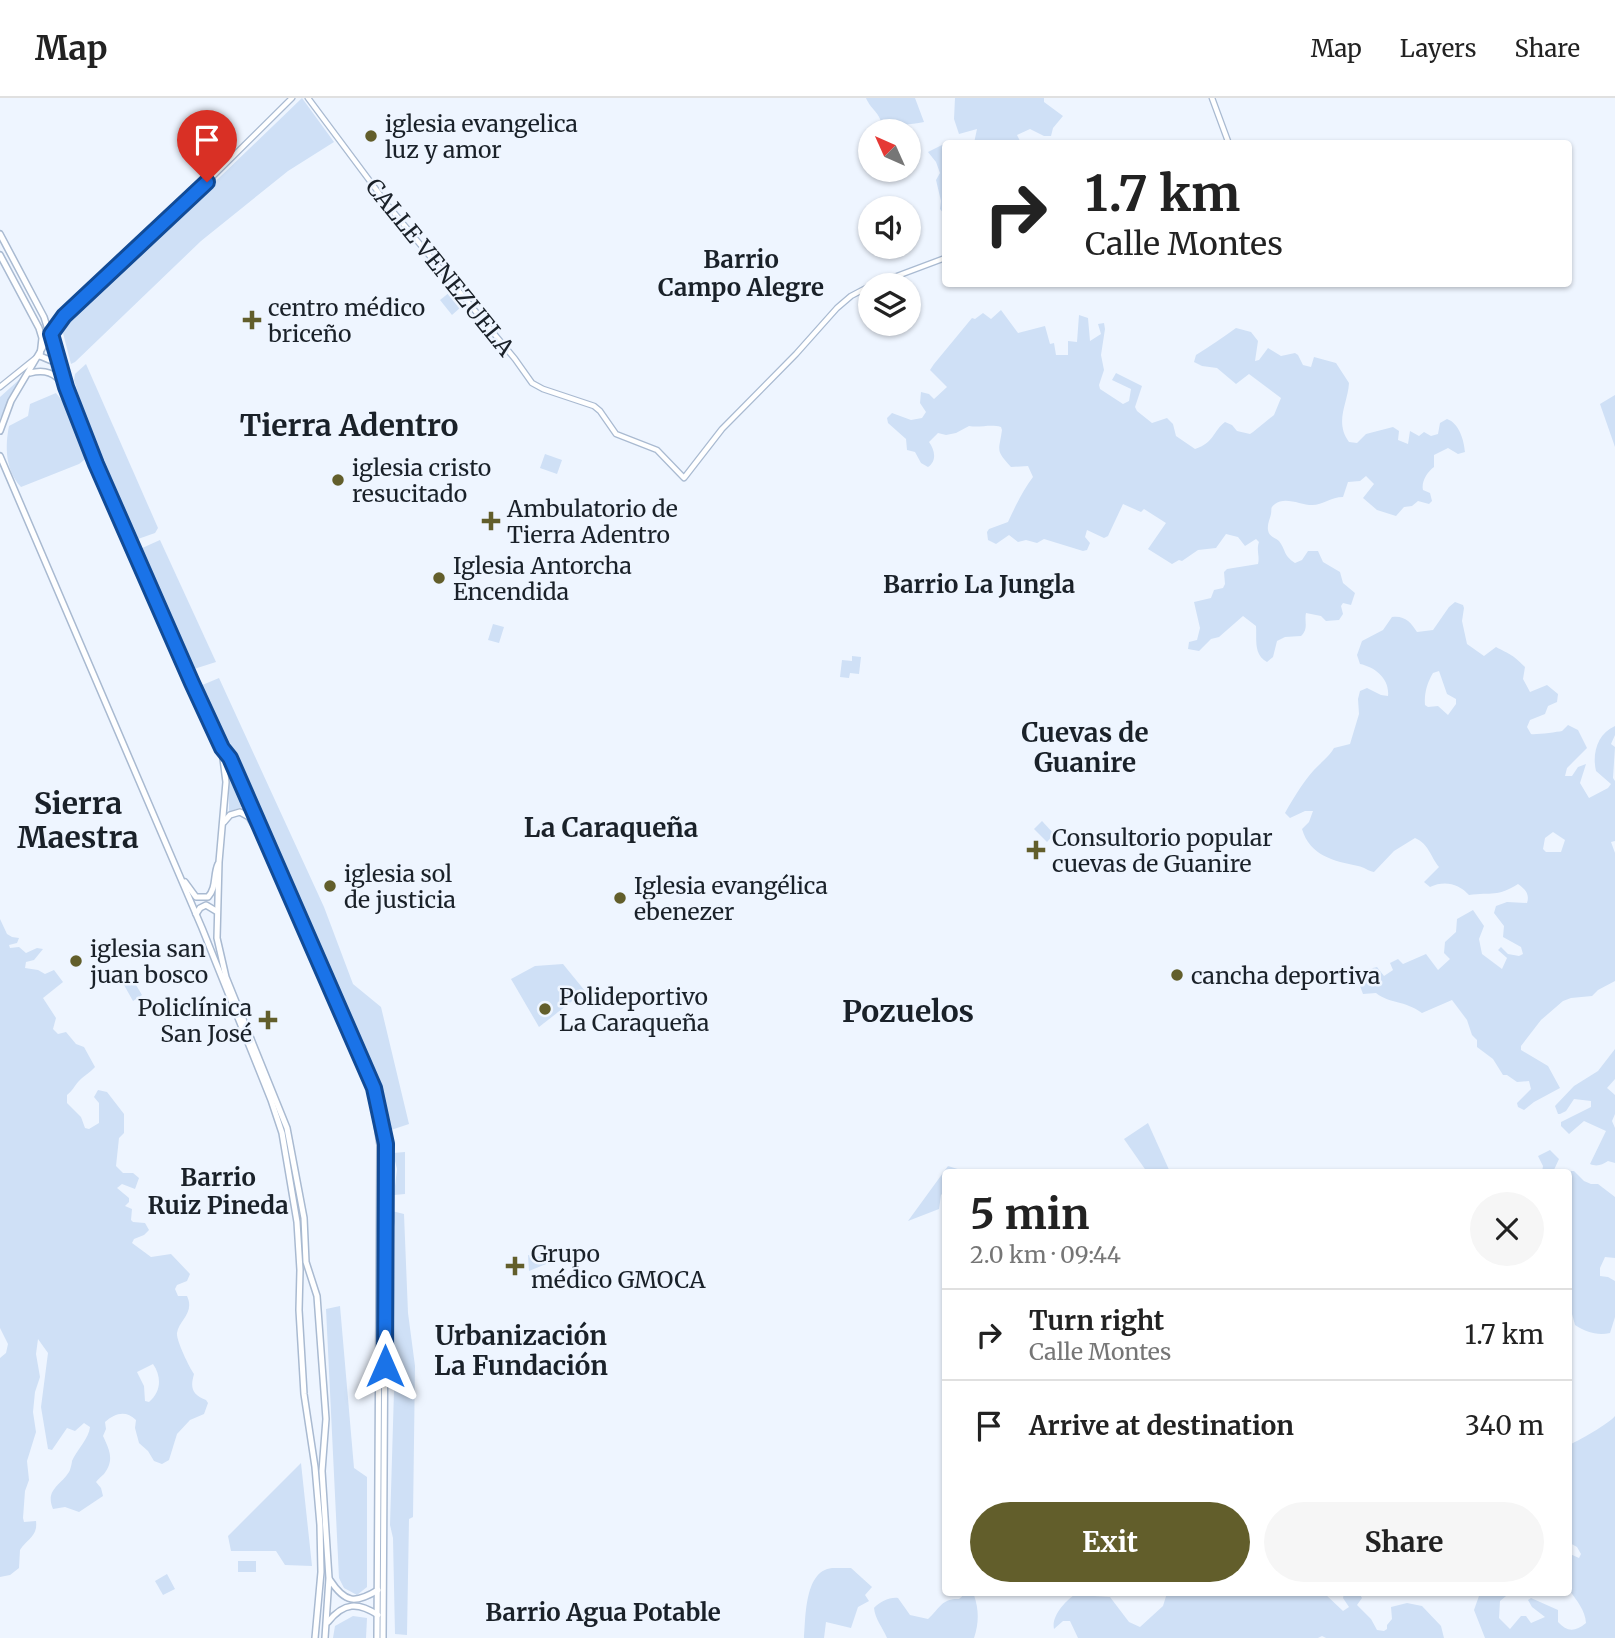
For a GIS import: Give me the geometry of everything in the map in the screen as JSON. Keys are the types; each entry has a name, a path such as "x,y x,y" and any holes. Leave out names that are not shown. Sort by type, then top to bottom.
{"highway":[{"path":"0,234 37,299 51,334 66,387 96,464 222,748 230,758 377,1100 386,1144 383,1638"},
{"path":"0,255 39,328 42,338 40,356"},
{"path":"0,431 6,411 51,334"},
{"path":"40,356 59,363"},
{"path":"29,374 40,371 54,374 66,387"},
{"path":"0,457 196,914 271,1100 289,1165 299,1242 299,1310 306,1415 315,1467 320,1525 321,1573 315,1638"},
{"path":"222,748 226,782 216,911 217,938 226,977 287,1128 304,1218 306,1262 317,1296 326,1419 322,1471 329,1578 325,1638"},
{"path":"223,828 225,821 236,812 245,813 253,821 330,990"},
{"path":"170,854 189,890 199,898 211,894 219,862"},
{"path":"196,914 206,905 216,911"},
{"path":"364,1070 373,1096 380,1145 377,1638"},
{"path":"329,1578 337,1591 351,1600 364,1599 378,1590"},
{"path":"326,1624 335,1613 351,1606 363,1606 378,1615"}],"street":[{"path":"51,334 64,316 282,111 292,98"},
{"name":"CALLE VENEZUELA","path":"308,98 339,142 532,383 594,406 620,438 657,450 684,478 722,429 837,308 858,292"},
{"path":"1212,98 1228,140"},
{"path":"905,273 942,259"},
{"path":"0,387 40,356"}],"shaded area":[{"path":"302,98 334,142 288,171 201,241 71,364 64,327"},
{"path":"866,98 915,98 924,122 921,122 921,119 880,119"},
{"path":"955,98 1044,98 1044,102 1063,116 1053,128 1051,136 1044,136 1030,129 1017,135 1020,140 975,140 977,129 959,134 954,119"},
{"path":"942,145 942,211 936,180 940,173 928,152"},
{"path":"450,292 461,307 452,315 440,300"},
{"path":"1001,310 1018,333 1045,326 1050,344 1054,343 1056,355 1068,355 1068,341 1077,342 1079,315 1088,318 1090,341 1101,334 1098,324 1104,323 1101,355 1104,370 1100,389 1123,404 1129,401 1131,389 1112,380 1116,373 1142,386 1135,407 1137,411 1152,423 1167,418 1173,424 1176,436 1195,449 1206,444 1225,422 1237,431 1250,434 1274,415 1281,398 1249,374 1236,384 1217,368 1194,362 1196,355 1236,328 1251,332 1258,341 1255,361 1259,360 1268,348 1281,356 1295,353 1303,365 1311,367 1314,357 1336,363 1349,383 1342,420 1349,442 1357,443 1366,434 1393,427 1399,431 1398,440 1408,444 1410,431 1419,436 1424,432 1431,436 1438,434 1440,423 1447,419 1458,428 1465,452 1458,454 1448,448 1434,455 1434,467 1425,477 1423,484 1423,490 1430,493 1432,501 1429,504 1418,501 1412,506 1404,507 1396,516 1377,510 1363,498 1374,484 1366,476 1360,481 1348,482 1343,497 1316,505 1288,501 1275,504 1268,524 1270,534 1279,541 1295,563 1302,560 1308,551 1318,551 1323,562 1340,572 1343,583 1355,593 1351,605 1343,603 1343,614 1339,620 1326,621 1321,616 1306,613 1306,628 1301,636 1285,637 1277,641 1273,657 1267,662 1258,651 1256,626 1243,616 1199,651 1188,649 1189,642 1197,640 1200,628 1194,602 1211,598 1214,590 1223,588 1224,572 1227,569 1258,564 1259,542 1256,539 1245,546 1238,537 1226,534 1216,548 1198,550 1172,564 1148,549 1166,523 1144,509 1141,512 1123,504 1108,536 1104,538 1087,530 1085,537 1090,543 1087,550 1044,539 1037,543 1026,540 1018,542 1009,535 996,544 988,540 987,532 1008,522 1033,477 1028,466 1011,467 1002,457 999,450 1001,427 969,426 956,433 938,433 929,442 934,455 933,462 928,467 921,463 915,452 907,450 906,439 888,423 887,418 892,413 911,420 922,418 926,412 920,403 921,392 934,399 947,387 930,370 934,364 972,318 975,319 983,313 991,319"},
{"path":"86,364 158,528 155,533 138,539 88,424 74,380 75,374"},
{"path":"20,379 0,419 0,397"},
{"path":"56,393 64,403 88,457 79,464 21,487 9,466 9,426 28,416 30,404"},
{"path":"1615,395 1615,447 1600,404"},
{"path":"545,454 562,460 557,474 540,468"},
{"path":"160,540 216,662 194,669 140,549"},
{"path":"1455,602 1463,605 1462,621 1467,644 1484,656 1496,647 1514,657 1525,667 1523,679 1530,692 1547,685 1558,694 1557,702 1548,706 1545,714 1530,720 1527,727 1531,734 1562,731 1568,725 1578,730 1587,748 1567,768 1565,776 1572,776 1578,767 1586,764 1580,783 1589,798 1611,784 1596,771 1595,758 1600,739 1615,726 1611,744 1615,747 1615,841 1611,842 1615,853 1615,981 1592,996 1563,1001 1541,1020 1521,1046 1521,1050 1548,1066 1560,1088 1524,1110 1518,1107 1517,1103 1531,1089 1529,1081 1517,1082 1503,1075 1493,1059 1477,1047 1477,1040 1472,1035 1467,1020 1452,1000 1422,1013 1376,993 1363,994 1360,986 1373,968 1377,967 1384,976 1393,970 1390,963 1398,959 1403,964 1426,954 1438,970 1450,959 1444,953 1445,942 1456,932 1457,919 1473,910 1484,926 1479,939 1482,954 1502,969 1507,958 1498,950 1501,947 1508,954 1523,954 1521,947 1503,937 1504,926 1494,913 1496,906 1507,902 1527,903 1525,890 1518,884 1500,892 1469,895 1451,884 1430,887 1424,882 1439,867 1426,847 1415,838 1394,851 1374,872 1332,859 1311,845 1302,829 1309,822 1313,811 1305,811 1290,818 1285,813 1305,781 1334,748 1350,744 1359,714 1360,691 1367,688 1388,696 1384,679 1371,668 1360,664 1357,655 1362,641 1383,630 1392,617 1407,620 1417,632 1433,630","holes":["1439,671 1447,694 1456,699 1456,704 1448,715 1438,706 1425,705 1429,681 1433,673","1553,832 1565,840 1561,852 1546,852 1543,849 1545,838"]},
{"path":"493,624 504,627 499,643 488,640"},
{"path":"852,656 861,657 859,674 850,673 849,678 840,677 842,660 852,661"},
{"path":"219,678 324,907 353,984 381,1007 409,1124 388,1131 375,1080 200,686"},
{"path":"229,771 245,806 229,812"},
{"path":"1042,821 1054,834 1047,842 1034,829"},
{"path":"0,919 7,934 19,938 17,943 9,945 10,948 19,947 26,953 37,948 43,949 34,960 26,962 25,968 45,974 54,970 63,982 43,998 56,1018 53,1029 58,1034 66,1032 76,1044 84,1047 95,1067 67,1095 67,1103 81,1117 85,1128 89,1129 99,1123 99,1103 94,1097 98,1090 107,1092 124,1114 124,1133 119,1138 116,1166 123,1173 133,1173 139,1178 135,1189 122,1184 117,1188 129,1198 125,1206 132,1209 131,1220 145,1223 149,1230 132,1243 151,1257 171,1254 190,1274 187,1281 177,1285 175,1289 178,1296 187,1296 189,1302 188,1312 178,1328 177,1336 194,1374 193,1390 208,1403 204,1414 190,1420 177,1434 169,1460 162,1464 154,1461 139,1443 136,1420 124,1414 109,1419 105,1422 103,1436 109,1450 109,1464 96,1482 103,1496 79,1512 65,1507 53,1509 52,1493 69,1471 90,1427 84,1423 75,1431 67,1428 52,1450 48,1449 41,1407 48,1353 38,1339 36,1354 40,1377 33,1412 36,1432 27,1461 29,1480 25,1491 23,1518 24,1522 36,1521 36,1526 34,1534 20,1550 19,1568 10,1575 0,1577 0,1358 6,1353 8,1344 0,1328","holes":["153,1364 158,1389 149,1402 145,1401 144,1386 137,1372"]},
{"name":"Polideportivo La Caraqueña","path":"563,964 585,991 539,1027 511,979 535,966"},
{"path":"133,980 142,995 133,1001 124,985"},
{"path":"1615,1049 1615,1079 1607,1088 1615,1095 1615,1114 1612,1121 1615,1128 1615,1163 1608,1161 1595,1165 1590,1164 1606,1131 1584,1121 1569,1134 1561,1126 1561,1122 1591,1107 1591,1101 1574,1099 1566,1111 1560,1114 1555,1106 1574,1086 1598,1071"},
{"path":"1148,1123 1169,1169 1145,1169 1124,1139"},
{"path":"1550,1150 1559,1159 1554,1169 1542,1169 1538,1156"},
{"path":"405,1152 405,1194 394,1195 397,1169 393,1153"},
{"path":"1572,1171 1584,1181 1598,1184 1615,1197 1615,1258 1605,1257 1600,1268 1600,1276 1615,1281 1615,1317 1610,1333 1596,1334 1575,1325 1572,1314"},
{"path":"942,1174 939,1209 908,1221"},
{"path":"392,1211 404,1214 408,1313 415,1366 413,1517 409,1519 407,1635 395,1634 393,1538 390,1525 395,1357 395,1227"},
{"path":"528,1255 548,1258 546,1264 529,1271"},
{"path":"340,1306 354,1468 367,1477 367,1587 357,1595 344,1588 339,1578 326,1309"},
{"path":"1615,1416 1615,1638 1485,1638 1474,1610 1479,1596 1506,1596 1500,1601 1499,1618 1510,1629 1521,1616 1526,1616 1531,1623 1545,1617 1532,1607 1528,1600 1531,1598 1558,1610 1558,1622 1565,1628 1575,1629 1586,1623 1572,1594 1572,1555 1579,1558 1581,1554 1572,1544 1572,1443"},
{"path":"301,1463 312,1566 285,1565 276,1551 231,1551 228,1536"},
{"path":"238,1561 256,1561 256,1572 238,1572"},
{"path":"851,1568 872,1587 865,1595 869,1601 858,1607 851,1628 826,1622 824,1638 804,1638 811,1586 823,1571"},
{"path":"167,1574 175,1589 163,1595 155,1581"},
{"path":"962,1596 974,1596 978,1622 974,1638 887,1638 874,1608 891,1598 898,1598 910,1615 928,1619 945,1602"},
{"path":"1073,1596 1110,1597 1129,1622 1140,1627 1163,1606 1166,1596 1327,1596 1343,1611 1349,1607 1343,1598 1361,1596 1357,1605 1371,1619 1377,1630 1384,1631 1392,1619 1391,1607 1407,1603 1422,1606 1441,1626 1444,1638 1078,1638 1070,1621 1063,1621 1054,1629 1057,1614"},
{"path":"353,1616 367,1618 366,1638 333,1638 335,1626"}],"place":[{"name":"iglesia evangelica luz y amor","path":"371,136"},
{"name":"centro médico briceño","path":"252,320"},
{"name":"iglesia cristo resucitado","path":"338,480"},
{"name":"Ambulatorio de Tierra Adentro","path":"491,521"},
{"name":"Iglesia Antorcha Encendida","path":"439,578"},
{"name":"Consultorio popular cuevas de Guanire","path":"1036,850"},
{"name":"iglesia sol de justicia","path":"330,886"},
{"name":"Iglesia evangélica ebenezer","path":"620,898"},
{"name":"iglesia san juan bosco","path":"76,961"},
{"name":"cancha deportiva","path":"1177,975"},
{"name":"Polideportivo La Caraqueña","path":"545,1009"},
{"name":"Policlínica San José","path":"268,1020"},
{"name":"Grupo médico GMOCA","path":"515,1266"}],"district":[{"name":"Barrio Campo Alegre","path":"741,273"},
{"name":"Tierra Adentro","path":"349,425"},
{"name":"Barrio La Jungla","path":"979,584"},
{"name":"Cuevas de Guanire","path":"1085,747"},
{"name":"Sierra Maestra","path":"78,820"},
{"name":"La Caraqueña","path":"611,827"},
{"name":"Pozuelos","path":"908,1011"},
{"name":"Barrio Ruiz Pineda","path":"218,1191"},
{"name":"Urbanización La Fundación","path":"521,1350"},
{"name":"Barrio Agua Potable","path":"603,1612"}],"route":[{"path":"207,182 64,316 51,334 66,387 96,464 192,683 222,748 230,758 374,1088 386,1144 385,1366"}]}
